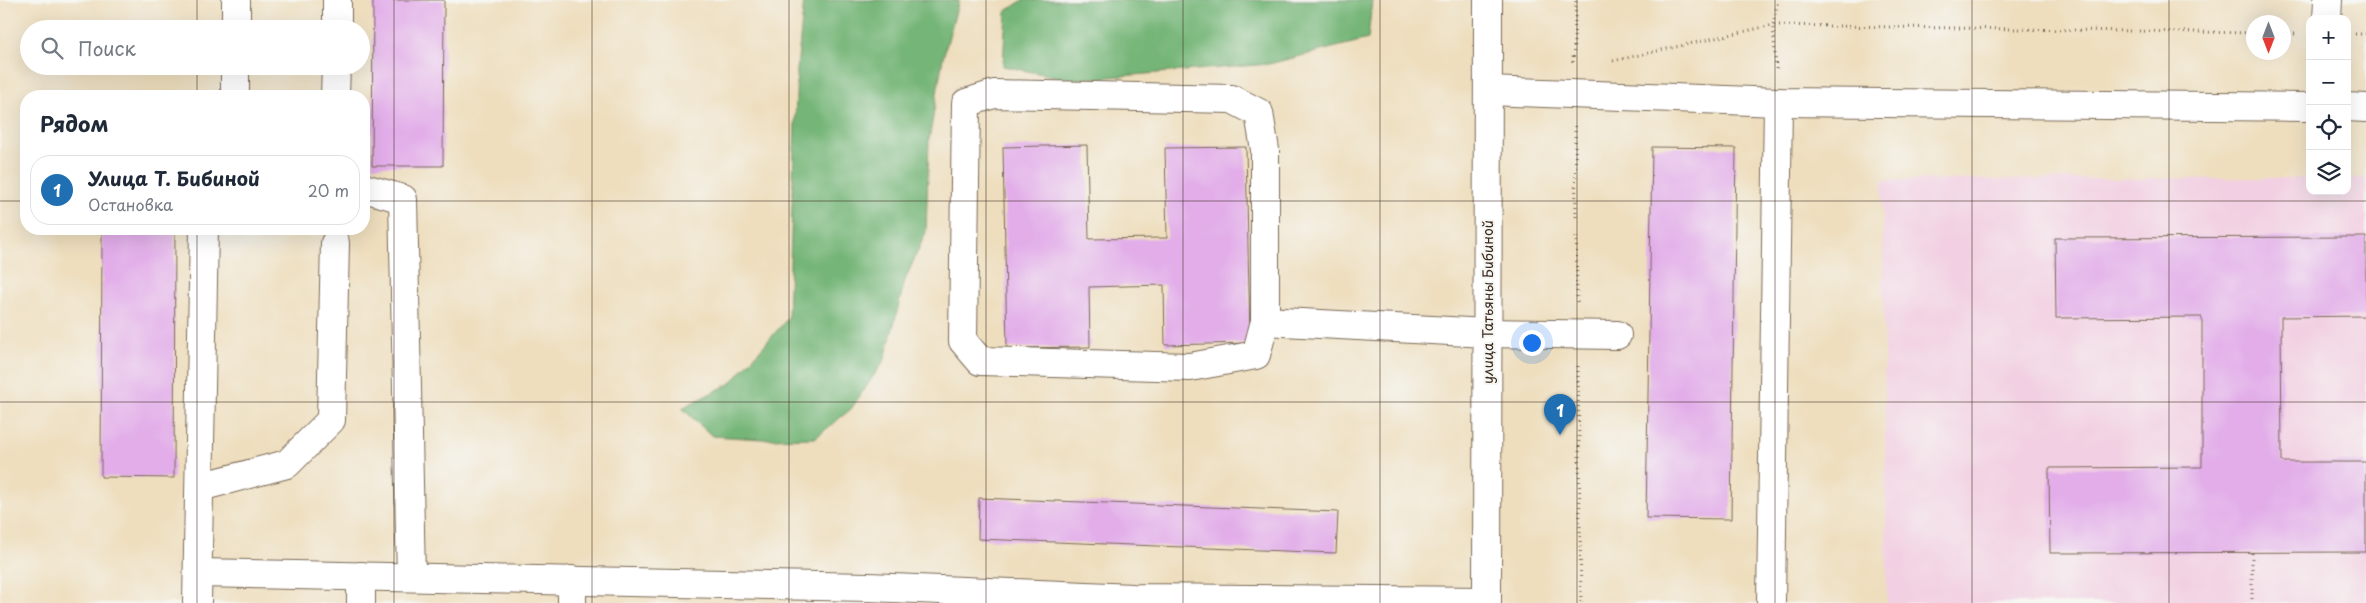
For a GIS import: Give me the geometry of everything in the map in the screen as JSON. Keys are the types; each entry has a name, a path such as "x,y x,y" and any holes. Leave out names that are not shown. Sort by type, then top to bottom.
{"street":[{"path":"236,0 236,20"},
{"path":"336,20 337,0"},
{"name":"улица Татьяны Бибиной","path":"1487,602 1488,0"},
{"path":"2327,15 2328,0"},
{"path":"235,75 235,90"},
{"path":"336,75 336,90"},
{"path":"1489,91 1778,102 2306,107"},
{"path":"994,94 1232,98 1259,112 1265,150 1265,321 1256,355 1190,367 980,361 963,341 966,103 994,94"},
{"path":"1771,603 1778,102"},
{"path":"2351,107 2366,108"},
{"path":"370,190 403,198 411,577"},
{"path":"197,603 204,235"},
{"path":"200,487 286,464 331,420 335,243"},
{"path":"1265,321 1487,333 1618,335"},
{"path":"198,573 411,577 572,591 1133,600 1487,602"},
{"path":"361,576 361,603"}],"path":[{"path":"1778,0 1773,25 1778,102"},
{"path":"1611,61 1773,25 2246,33"},
{"path":"2252,553 2252,603"}],"shaded area":[{"path":"2306,178 2306,195 2351,195 2351,178 2366,178 2366,603 1887,603 1882,180"}],"green space":[{"path":"804,0 959,0 943,58 929,140 926,232 905,280 885,359 851,409 815,438 762,439 712,436 682,408 731,383 788,318 797,69"},
{"path":"1023,0 1372,0 1368,39 1269,64 1072,80 1003,66 1006,11"}],"building":[{"path":"373,0 444,0 443,166 372,166"},
{"path":"1087,145 1089,239 1167,238 1165,148 1246,147 1250,343 1165,345 1164,285 1089,287 1090,347 1007,348 1003,147"},
{"path":"1652,147 1736,148 1731,519 1646,518"},
{"path":"102,235 175,235 174,478 101,477"},
{"path":"2366,237 2366,316 2281,317 2282,462 2366,462 2366,552 2050,553 2049,468 2202,467 2202,317 2056,318 2055,238"},
{"path":"979,498 1338,512 1336,553 978,539"}],"place":[{"name":"Улица Т. Бибиной","path":"1560,435"}]}
